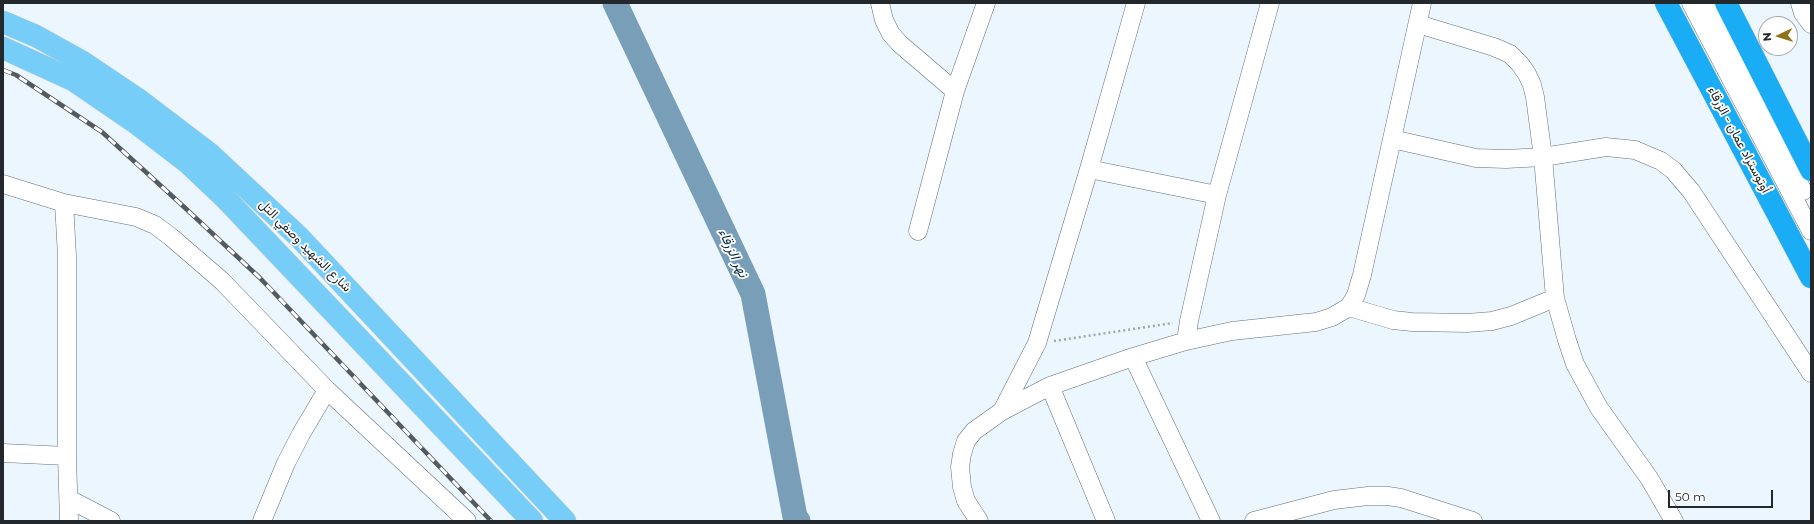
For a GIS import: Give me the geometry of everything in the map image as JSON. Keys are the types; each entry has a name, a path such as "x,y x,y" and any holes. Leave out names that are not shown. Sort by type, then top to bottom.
{"highway":[{"name":"أوتوستراد عمان - الزرقاء","path":"1666,3 1811,277"},
{"path":"1726,3 1811,170"}],"main road":[{"name":"شارع الشهيد وصفي التل","path":"3,22 36,36 81,61 139,100 210,154 299,237 565,521"},
{"name":"شارع الشهيد وصفي التل","path":"3,48 73,80 136,123 188,163 236,211 532,521"}],"street":[{"path":"880,3 884,20 891,34 900,44 954,91"},
{"path":"918,231 954,91 986,3"},
{"path":"1002,411 1037,343 1089,169 1136,3"},
{"path":"1186,341 1189,321 1218,195 1270,3"},
{"path":"979,521 966,501 962,488 960,467 962,454 966,441 974,431 1002,411 1050,386 1133,357 1186,341 1232,331 1316,322 1332,317 1349,307 1356,295 1362,275 1422,3"},
{"path":"1691,3 1811,231"},
{"path":"1707,3 1811,207"},
{"path":"1799,3 1803,13 1811,24"},
{"path":"1418,24 1494,47 1510,54 1520,64 1532,85 1544,156 1555,298 1566,340 1587,388 1599,408 1649,478 1674,521"},
{"path":"1392,139 1476,158 1506,160 1606,147 1620,147 1648,154 1673,170 1691,191 1811,373"},
{"path":"1089,169 1218,195"},
{"path":"3,184 64,204 136,217 155,225 196,257 222,281 327,390 467,521"},
{"path":"64,204 67,256 67,456 69,521"},
{"path":"1349,307 1393,320 1412,322 1467,323 1492,321 1511,316 1555,298"},
{"path":"1133,357 1211,521"},
{"path":"1050,386 1106,521"},
{"path":"262,521 286,463 327,390"},
{"path":"3,453 67,456"},
{"path":"1254,521 1334,500 1368,496 1401,498 1469,520"},
{"path":"69,499 111,521"}],"path":[{"path":"1037,343 1189,321"}],"waterway":[{"name":"نهر الزرقاء","path":"615,3 753,294 795,517 798,521"}],"railway":[{"path":"3,70 16,75 102,132 183,206 260,278 491,521"}]}
